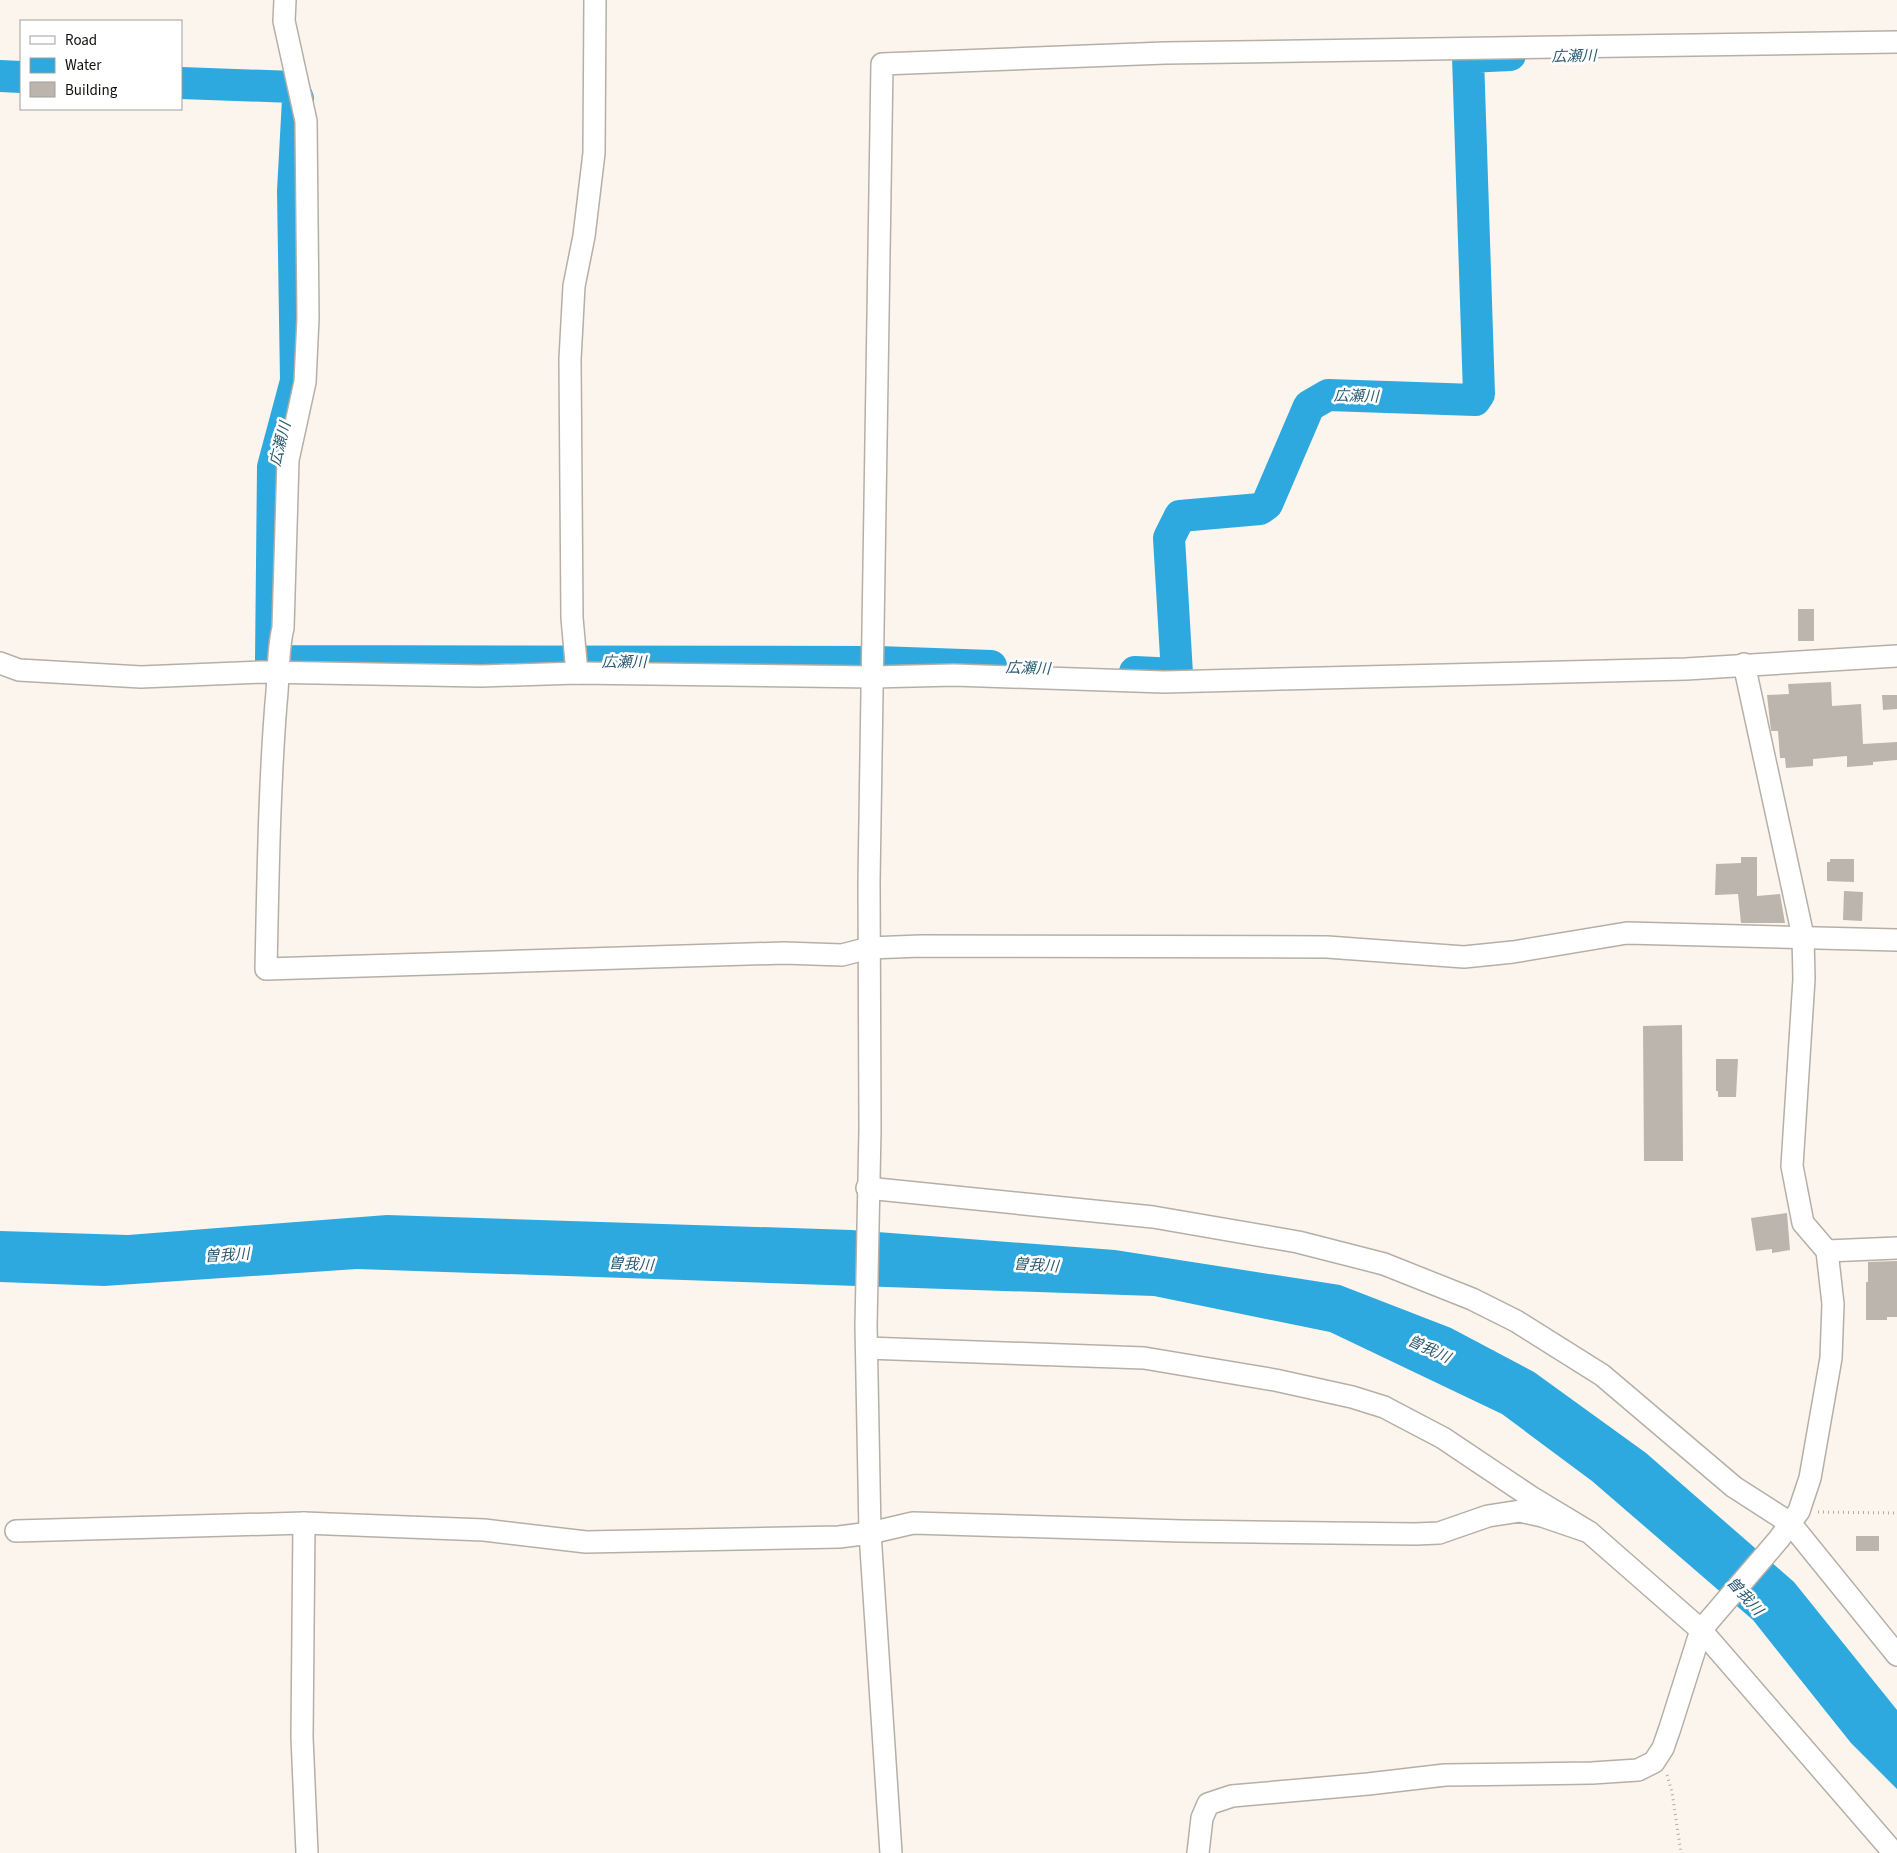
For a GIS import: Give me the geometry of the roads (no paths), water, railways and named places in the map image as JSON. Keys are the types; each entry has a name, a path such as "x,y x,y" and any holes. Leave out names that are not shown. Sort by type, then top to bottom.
{"street":[{"path":"285,0 284,21 306,121 308,318 305,382 288,460 279,673 273,742 266,970 774,953 842,955 869,948 920,946 1327,947 1464,957 1513,952 1628,934 1803,936 1897,940"},
{"path":"577,673 572,618 570,359 574,286 584,236 594,154 595,0"},
{"path":"891,1853 870,1533 866,1326 869,948 882,64 1165,53 1897,42"},
{"path":"0,663 19,670 141,677 262,672 482,676 577,673 873,677 954,675 1183,682 1676,669 1897,656"},
{"path":"1198,1853 1202,1818 1208,1804 1232,1796 1445,1775 1592,1773 1638,1770 1654,1762 1663,1748 1704,1626 1790,1525 1810,1478 1831,1358 1833,1304 1827,1251 1803,1223 1792,1166 1804,979 1803,936 1744,664"},
{"path":"867,1188 1153,1217 1298,1242 1384,1264 1472,1299 1507,1317 1602,1375 1734,1487 1790,1525 1897,1655"},
{"path":"1827,1251 1897,1248"},
{"path":"867,1348 1144,1358 1275,1380 1352,1397 1384,1407 1442,1438 1531,1497 1589,1532 1704,1626 1894,1853"},
{"path":"16,1531 304,1523 484,1530 586,1542 839,1537 870,1533 913,1523 1182,1531 1416,1534 1439,1533 1488,1516 1520,1511 1542,1516 1589,1532"},
{"path":"304,1523 302,1737 307,1853"}],"water":[{"name":"曽我川","path":"387,1215 851,1230 1115,1250 1340,1285 1451,1328 1534,1372 1646,1453 1794,1582 1897,1710 1897,1789 1851,1743 1753,1620 1592,1481 1502,1414 1330,1332 1154,1296 357,1269 104,1286 0,1282 0,1231 128,1235"}],"waterway":[{"name":"広瀬川","path":"1135,672 1177,674 1169,538 1180,516 1260,509 1267,504 1309,406 1328,395 1475,400 1479,394 1468,57 1510,55"},
{"name":"広瀬川","path":"0,76 20,77"},
{"name":"広瀬川","path":"182,83 293,87 298,99 293,191 296,381 273,467 271,661 878,662 991,666"}]}
